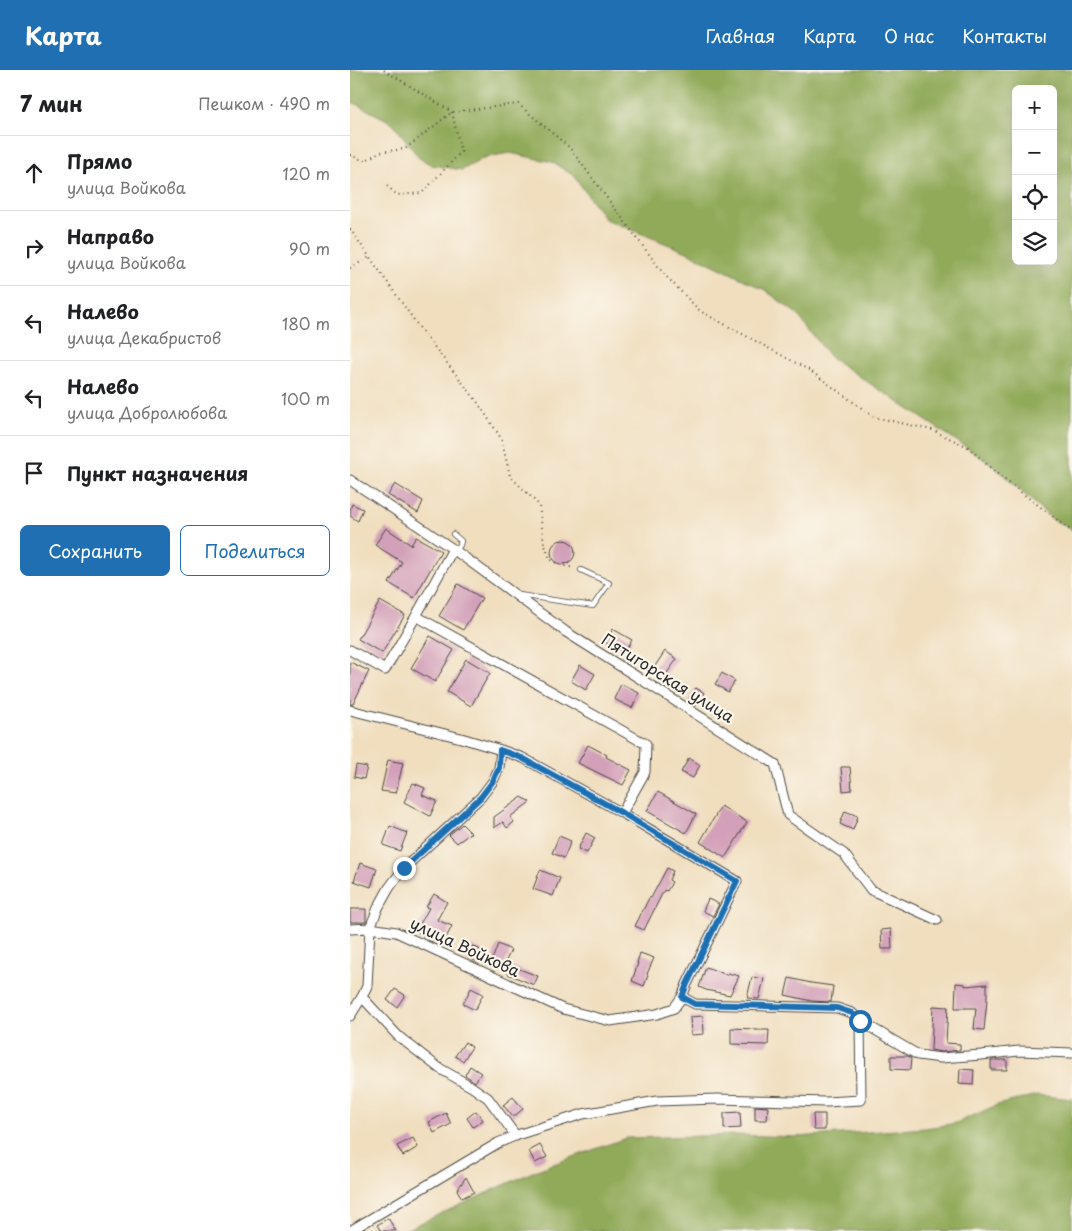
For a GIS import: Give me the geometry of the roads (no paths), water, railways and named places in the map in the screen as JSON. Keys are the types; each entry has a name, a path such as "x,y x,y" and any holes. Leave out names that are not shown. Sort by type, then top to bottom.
{"street":[{"name":"Пятигорская улица","path":"350,480 454,550 566,632 775,764 788,815 844,854 871,890 937,920"},
{"path":"350,650 385,670 454,550"},
{"path":"416,616 646,744 645,772 622,813"},
{"path":"350,710 500,750 522,758 622,813 737,881 682,997 695,1004 837,1008 852,1013 860,1021 918,1055 941,1058 1018,1051 1072,1052"},
{"path":"350,1016 367,986 370,928 389,888 404,868 481,797 493,781 499,768 500,750"},
{"name":"улица Войкова","path":"350,929 370,928 396,932 563,1009 610,1021 657,1014 674,1008 682,997"},
{"path":"362,997 398,1036 439,1068 472,1086 488,1098 516,1136"},
{"path":"350,1231 498,1143 583,1114 656,1100 717,1099 826,1102 861,1100 860,1021"}],"lane":[{"path":"453,534 461,541 460,545 454,550"},
{"path":"515,595 593,606 609,583 581,570"}]}
